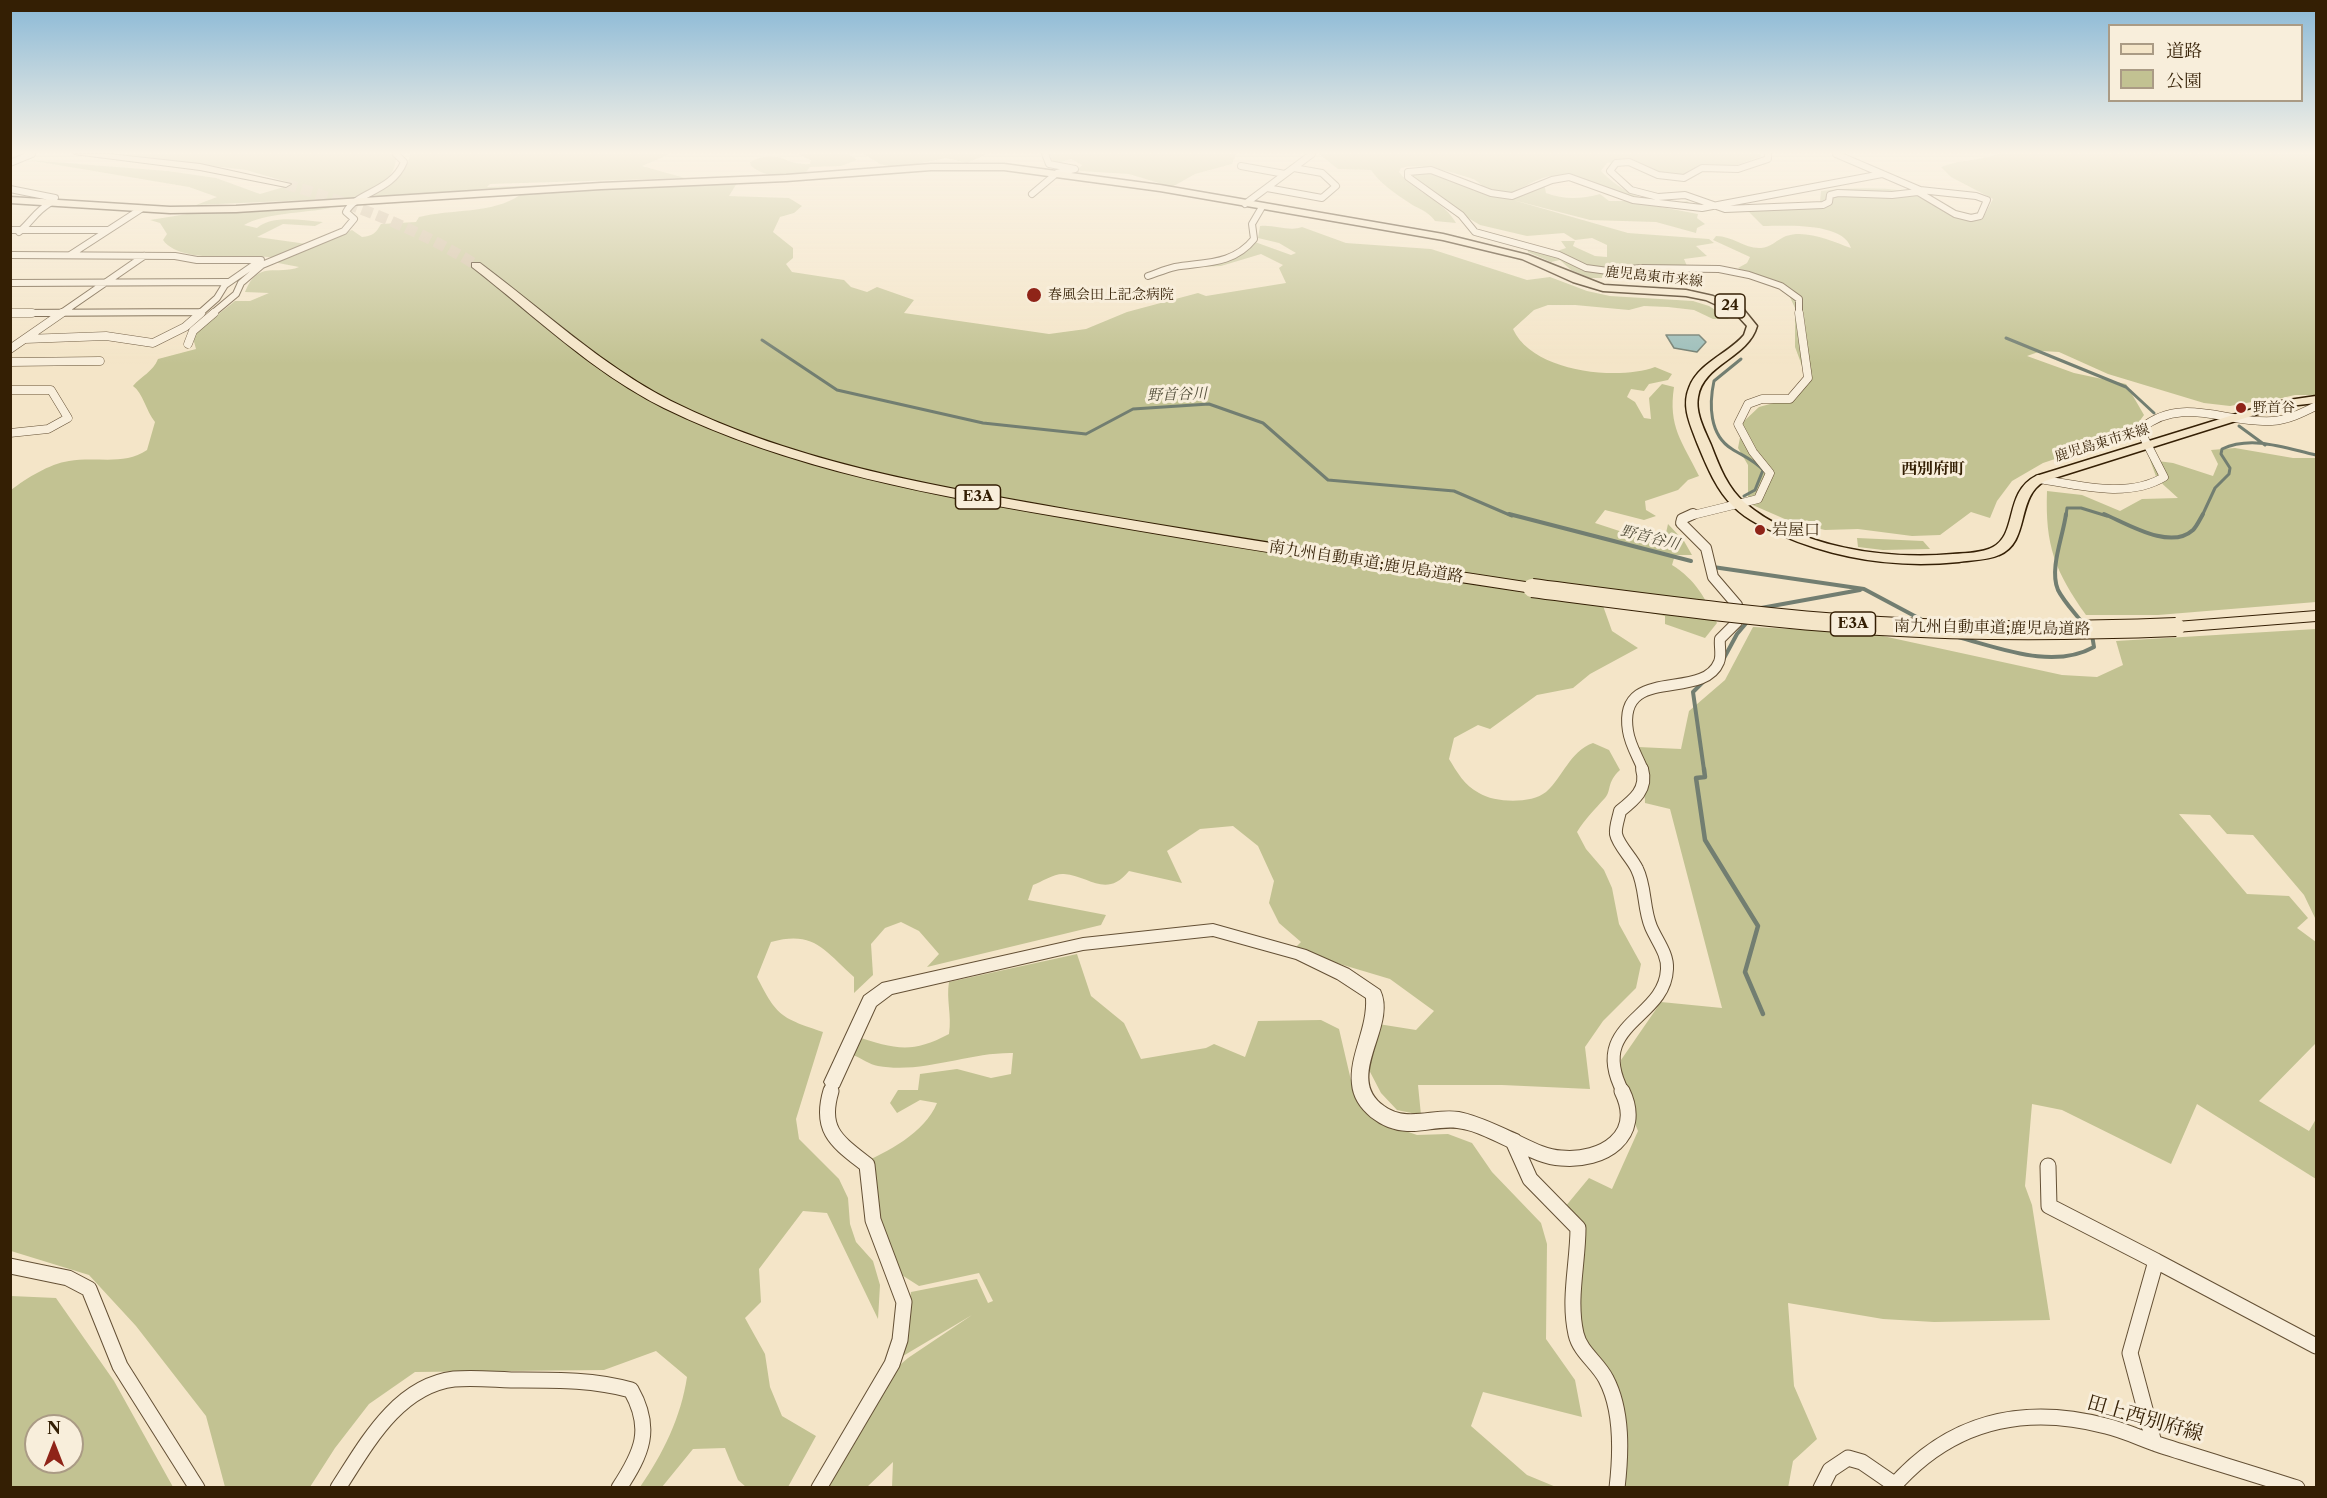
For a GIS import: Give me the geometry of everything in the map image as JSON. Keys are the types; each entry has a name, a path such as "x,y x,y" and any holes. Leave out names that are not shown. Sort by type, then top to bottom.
{"highway":[{"name":"南九州自動車道;鹿児島道路","path":"476,264 600,363 636,387 700,419 788,451 909,483 996,501 1169,532 1532,588 1773,617 1882,626 2003,631 2176,627 2316,616"}],"main road":[{"name":"鹿児島東市来線","path":"1369,224 1433,234 1544,264 1577,280 1603,288 1633,292 1686,294 1709,298 1746,316 1752,326 1749,336 1707,371 1693,390 1691,399 1697,426 1713,465 1727,491 1738,503 1763,521 1787,533 1831,549 1876,559 1930,561 1985,555 2003,549 2010,541 2019,500 2031,485 2040,479 2278,404 2316,400"}],"street":[{"path":"10,237 28,224"},
{"path":"70,255 118,224"},
{"path":"188,344 193,331 230,300 241,283 262,265 344,231 352,224"},
{"path":"1148,276 1175,267 1220,261 1242,252 1254,239 1252,224"},
{"path":"819,1488 892,1365 900,1340 904,1302 873,1220 870,1175 867,1165 840,1143 827,1124 827,1103 833,1082 870,1001 888,988 1083,944 1213,930 1300,954 1343,974 1374,995 1376,1009 1363,1051 1360,1083 1363,1094 1383,1115 1399,1123 1414,1125 1460,1120 1548,1156 1581,1158 1596,1156 1617,1143 1628,1129 1630,1113 1627,1099 1613,1071 1612,1060 1618,1043 1662,986 1668,969 1664,953 1648,920 1640,876 1616,834 1620,811 1636,801 1645,788 1645,776 1631,747 1628,732 1629,705 1634,696 1686,682 1712,672 1719,663 1720,639 1737,622 1737,604 1713,577 1710,556 1706,548 1681,524 1682,519 1714,506 1758,499 1770,473 1753,452 1738,424 1745,408 1753,401 1790,399 1808,378 1799,328 1800,299 1780,286 1732,271 1654,268 1593,270 1559,255 1470,230 1468,224"},
{"path":"10,230 108,230"},
{"path":"1536,249 1548,256 1549,261 1544,264"},
{"path":"10,255 261,260 228,282 217,298 184,327 153,343 106,336 25,339"},
{"path":"10,349 14,344 25,339 144,256"},
{"path":"10,283 228,282"},
{"path":"10,313 201,312"},
{"path":"10,362 100,361"},
{"path":"10,390 51,390 68,418 48,429 10,432"},
{"path":"2040,479 2112,488 2150,485 2164,477 2147,444 2142,428 2150,419 2164,413 2187,412 2279,421 2316,406"},
{"path":"1513,1141 1530,1179 1578,1228 1573,1304 1575,1333 1579,1345 1607,1381 1612,1396 1620,1464 1617,1488"},
{"path":"2048,1166 2049,1206 2316,1346"},
{"path":"2154,1443 2130,1353 2156,1261"},
{"path":"10,1266 68,1278 89,1289 120,1366 197,1488"},
{"path":"338,1488 383,1422 408,1399 431,1384 456,1380 594,1381 631,1390 641,1405 646,1423 641,1445 619,1488"},
{"name":"田上西別府線","path":"1893,1486 1930,1450 1957,1433 2013,1419 2037,1416 2070,1419 2106,1427 2297,1488"},
{"path":"1821,1488 1822,1482 1834,1465 1848,1458 1862,1462 1893,1486"}],"green space":[{"path":"161,224 246,224 244,225 257,228 264,224 319,224 315,226 283,224 257,237 314,245 352,230 366,237 374,234 381,224 777,224 773,232 793,248 793,258 786,264 792,272 844,280 851,287 867,292 877,287 914,300 904,313 1049,334 1086,329 1127,312 1198,293 1206,296 1286,283 1279,268 1283,265 1261,254 1221,266 1180,268 1209,265 1255,242 1291,255 1296,253 1279,243 1258,238 1260,226 1292,229 1302,227 1346,243 1431,249 1527,280 1550,277 1587,291 1610,296 1693,301 1709,306 1729,319 1713,319 1694,310 1668,307 1644,306 1629,310 1548,305 1534,310 1513,329 1523,344 1556,364 1598,372 1619,373 1655,367 1672,374 1668,380 1649,384 1644,391 1631,389 1627,397 1635,402 1644,418 1651,419 1649,398 1662,384 1674,387 1675,424 1699,476 1688,480 1678,490 1645,501 1646,510 1656,516 1644,520 1605,510 1595,523 1656,543 1666,533 1668,524 1684,541 1692,555 1675,555 1672,565 1699,590 1717,623 1705,638 1665,624 1665,616 1602,603 1612,631 1638,648 1590,674 1573,688 1537,695 1490,729 1478,725 1454,738 1449,759 1458,773 1474,790 1494,799 1513,801 1539,796 1552,786 1578,752 1593,743 1609,750 1620,770 1611,782 1607,795 1577,832 1586,849 1604,870 1612,888 1619,924 1641,964 1636,988 1603,1021 1585,1047 1590,1089 1502,1085 1418,1085 1421,1115 1397,1110 1381,1093 1368,1068 1372,1023 1416,1030 1434,1011 1390,979 1293,950 1301,942 1279,923 1269,903 1274,881 1258,846 1233,826 1200,829 1167,851 1182,883 1129,871 1113,884 1098,884 1060,874 1033,885 1028,900 1106,915 1101,925 927,967 939,954 919,931 901,922 885,928 871,944 873,975 854,993 854,977 817,945 798,939 771,942 757,977 764,990 776,1008 789,1019 823,1032 796,1119 799,1139 839,1179 848,1198 850,1224 856,1242 873,1261 880,1285 878,1319 827,1213 803,1211 759,1269 761,1302 745,1318 765,1354 770,1387 782,1416 816,1436 788,1487 746,1487 738,1480 725,1448 693,1449 662,1487 640,1487 656,1462 676,1421 687,1377 656,1351 604,1370 415,1372 369,1404 335,1448 310,1487 225,1487 206,1416 136,1326 89,1275 11,1251 11,490 38,472 54,465 79,460 129,458 147,450 155,422 133,386 158,359 196,349 193,338 196,332 235,301 250,301 269,293 245,292 256,275 269,270 299,267 273,262 280,259 269,257 212,257 183,252 171,248 163,240 167,234"},
{"path":"1478,224 1596,224 1628,233 1709,239 1714,243 1696,246 1707,256 1684,259 1687,266 1615,270 1604,278 1590,278 1571,270 1560,260 1551,262 1528,252 1528,249 1554,252 1566,248 1561,241 1575,241 1573,246 1595,256 1607,257 1607,245 1592,238 1575,240 1564,233 1527,236"},
{"path":"1663,224 1705,224 1697,228 1696,233"},
{"path":"1761,224 2316,224 2316,395 2295,395 2256,404 2252,402 2230,406 2204,403 2108,374 2059,352 2041,351 2027,356 2074,373 2126,384 2144,415 2130,434 2043,463 2012,481 1997,501 1990,518 1971,512 1940,535 1912,536 1858,529 1825,530 1794,523 1748,503 1748,465 1738,448 1743,422 1759,407 1781,401 1805,386 1804,371 1795,347 1795,308 1788,293 1738,268 1747,263 1750,257 1713,240 1716,236 1728,238 1750,247 1761,248 1768,247 1786,236 1802,234 1851,248 1846,240 1826,230 1799,226 1763,226"},
{"path":"2235,448 2293,458 2316,458 2316,602 2158,615 2086,615 2067,585 2054,557 2048,527 2047,491 2082,495 2120,511 2142,499 2178,498 2157,479 2150,460 2173,463 2213,476 2218,464 2211,450"},
{"path":"1857,538 1923,541 1930,549 1883,550 1858,547"},
{"path":"1753,627 1869,633 2062,675 2097,677 2123,665 2116,641 2316,629 2316,920 2304,895 2253,835 2227,834 2210,815 2179,814 2247,894 2289,896 2308,918 2297,928 2316,942 2316,1043 2259,1101 2309,1131 2316,1119 2316,1179 2197,1104 2171,1164 2062,1110 2032,1104 2025,1186 2032,1205 2050,1320 1934,1322 1883,1319 1788,1303 1794,1386 1817,1439 1793,1461 1788,1488 1616,1487 1616,1443 1608,1392 1573,1322 1579,1242 1560,1213 1589,1178 1612,1189 1638,1131 1620,1086 1621,1060 1661,1002 1722,1008 1670,809 1645,803 1644,776 1638,747 1681,749 1689,711 1725,680"},
{"path":"1077,954 1091,996 1124,1023 1141,1059 1206,1048 1214,1044 1245,1057 1258,1021 1321,1020 1339,1029 1353,1089 1369,1112 1391,1126 1417,1135 1448,1134 1472,1143 1492,1172 1541,1223 1547,1244 1546,1339 1575,1380 1582,1417 1483,1392 1471,1426 1527,1475 1556,1487 892,1487 893,1462 867,1487 821,1488 881,1381 908,1358 972,1315 903,1356 911,1292 977,1279 988,1303 993,1301 979,1273 919,1286 894,1270 859,1165 914,1133 931,1114 937,1103 920,1100 897,1113 890,1103 898,1090 918,1090 920,1074 957,1069 991,1078 1011,1074 1013,1053 895,1068 878,1066 853,1055 854,1036 880,1044 902,1047 935,1041 949,1034 949,982"},
{"path":"11,1296 56,1298 114,1381 173,1487 11,1487"}],"water":[{"path":"1666,335 1699,335 1706,342 1697,352 1674,348"}],"waterway":[{"path":"2006,338 2126,387 2154,413"},
{"name":"野首谷川","path":"762,340 837,390 983,423 1086,434 1133,409 1209,404 1263,423 1328,480 1454,491 1512,516"},
{"path":"1741,359 1714,381 1711,409 1715,427 1724,443 1763,470 1755,490 1744,496"},
{"path":"2239,426 2263,443"},
{"name":"野首谷川","path":"2203,515 2215,488 2229,474 2230,468 2221,454 2222,449 2245,443 2263,443"},
{"name":"野首谷川","path":"2263,443 2316,455"},
{"name":"野首谷川","path":"2066,516 2067,508 2081,508 2107,516"},
{"name":"野首谷川","path":"1509,514 1691,561"},
{"name":"野首谷川","path":"2066,514 2056,563 2056,582 2058,590 2084,625"},
{"name":"野首谷川","path":"2104,514 2136,529 2172,538 2183,536 2193,530 2203,515"},
{"name":"野首谷川","path":"1713,567 1864,589 1924,621"},
{"path":"1761,608 1860,590"},
{"path":"1723,660 1737,634 1748,621"},
{"name":"野首谷川","path":"1958,637 2026,655 2061,657 2078,654 2094,647 2092,635"},
{"path":"1704,770 1693,692 1706,679"},
{"path":"1704,769 1705,777 1696,778 1705,840 1758,926 1745,972 1763,1014"}],"tunnel":[{"path":"398,224 476,265"}],"place":[{"name":"春風会田上記念病院","path":"1034,295"},
{"name":"野首谷","path":"2241,408"},
{"name":"岩屋口","path":"1760,530"}],"district":[{"name":"西別府町","path":"1933,469"}]}
